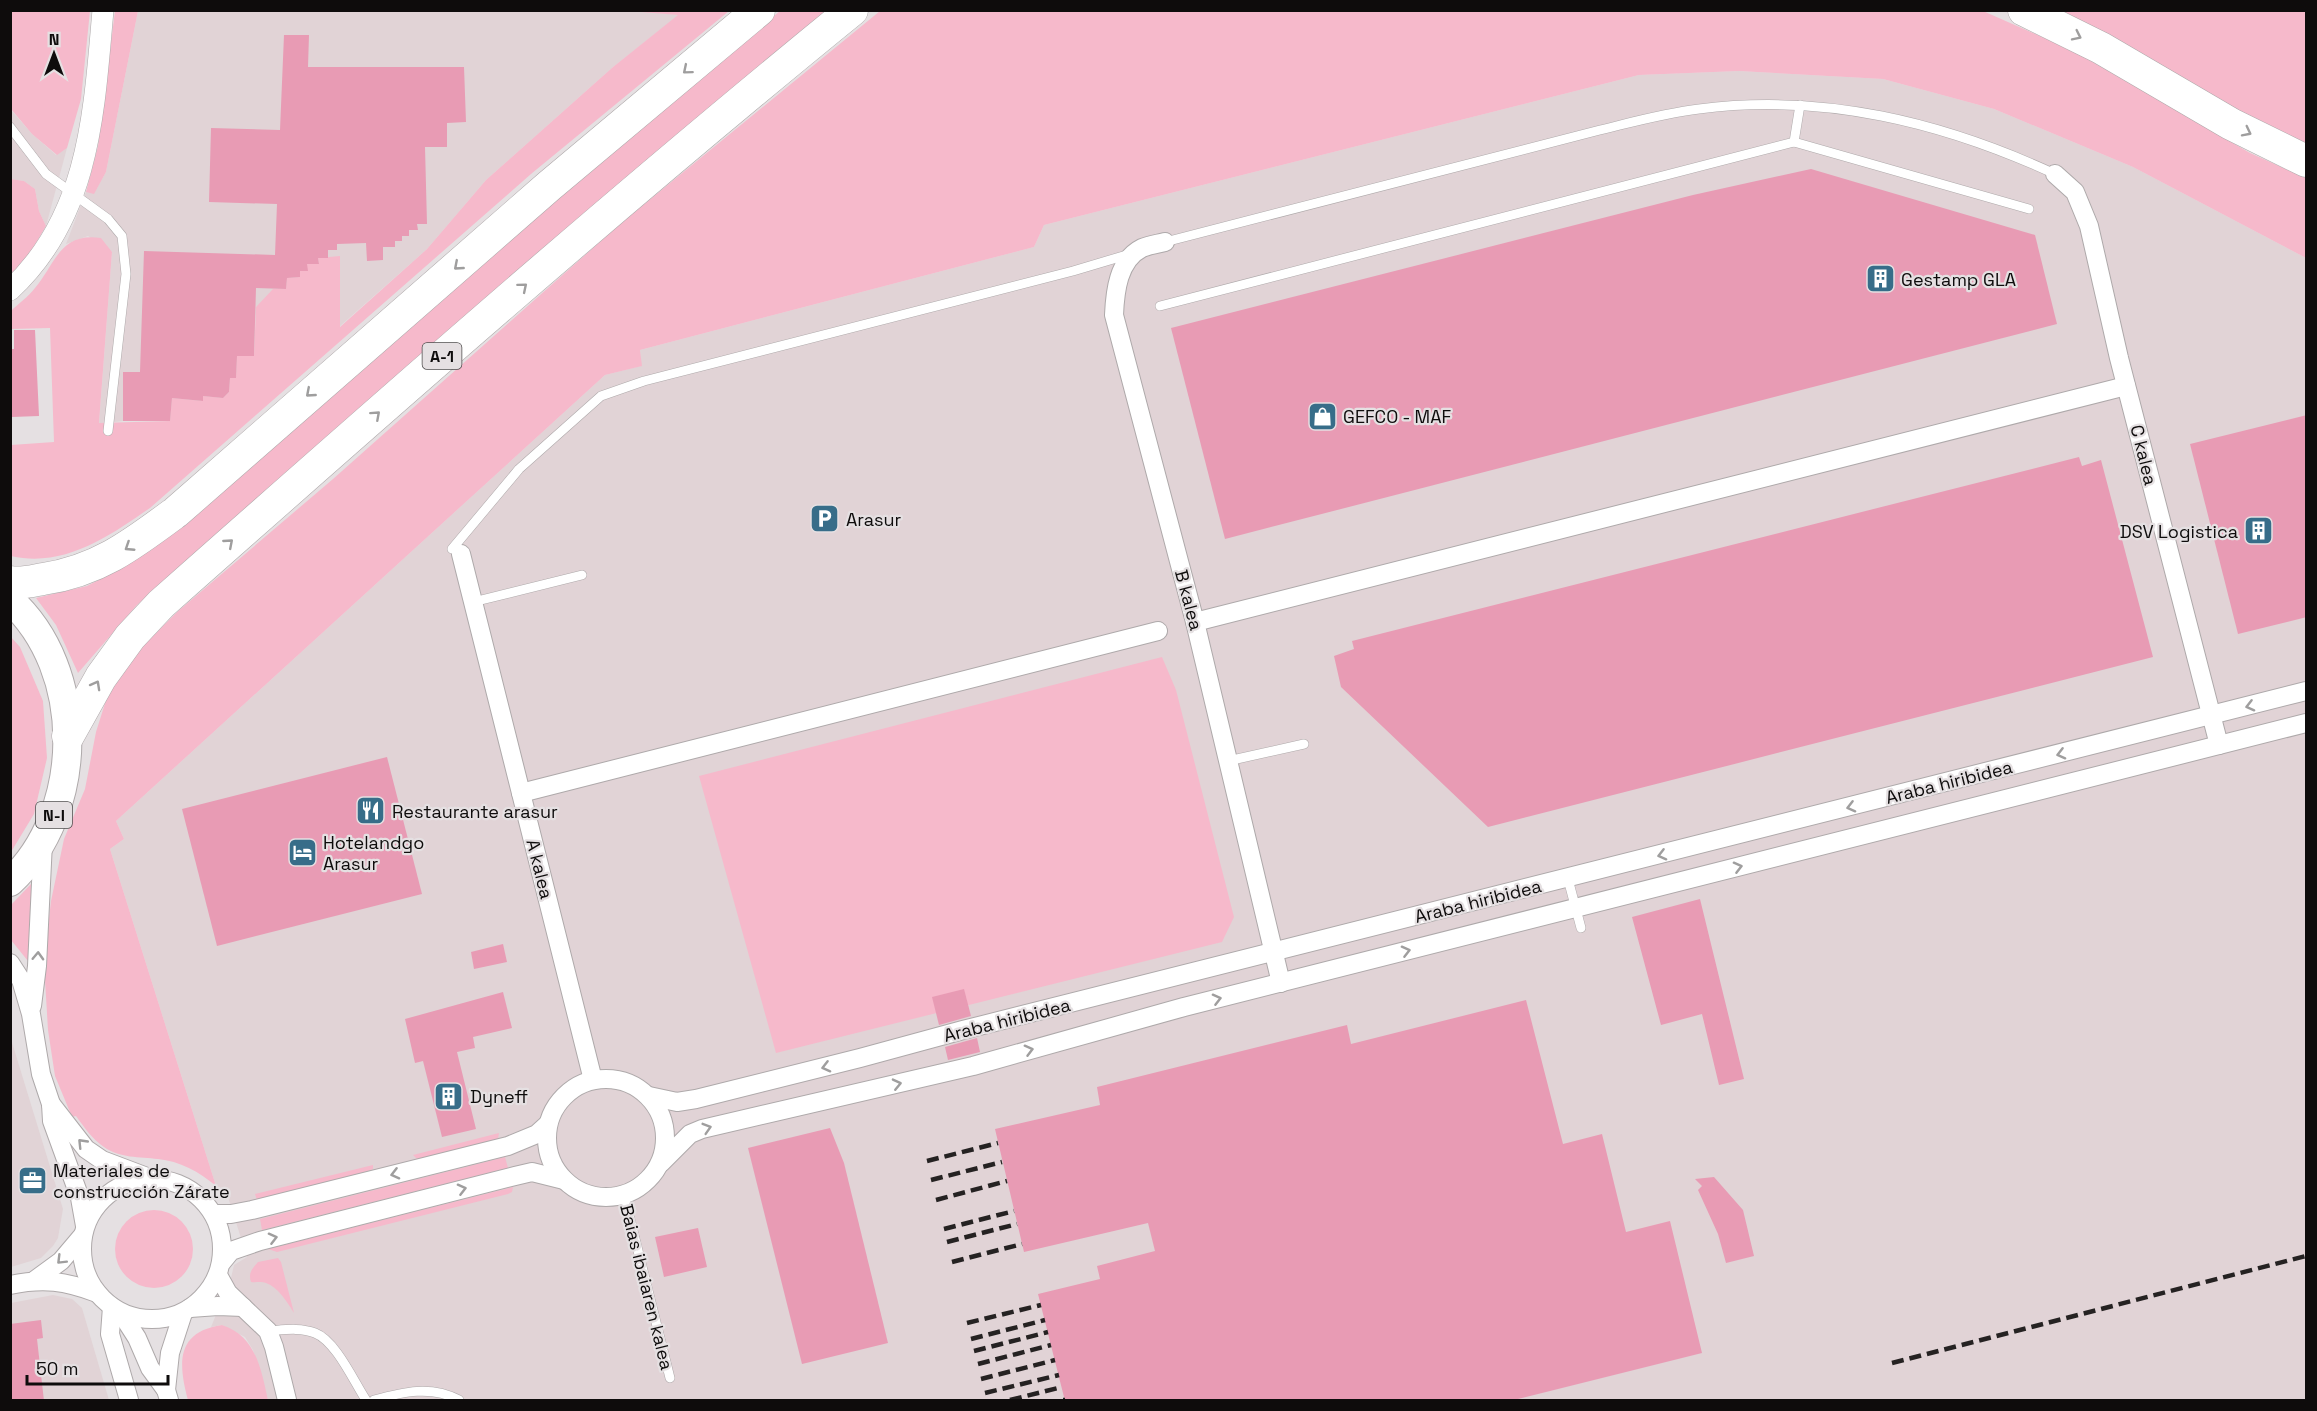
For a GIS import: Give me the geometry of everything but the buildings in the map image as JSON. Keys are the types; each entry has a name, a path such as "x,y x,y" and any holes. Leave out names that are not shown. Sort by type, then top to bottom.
{"highway":[{"path":"10,582 19,583 54,578 82,570 114,556 176,512 541,194 759,10"},
{"name":"A-1","path":"69,736 101,676 130,637 161,604 466,335 754,90 852,10"},
{"path":"2024,10 2101,48 2232,124 2307,161"},
{"name":"N-I","path":"10,600 37,632 54,665 64,700 69,736 66,772 43,839 18,875 10,882"}],"street":[{"path":"10,290 49,246 74,195 90,130 103,10"},
{"name":"C kalea","path":"2055,174 2075,192 2089,226 2126,386 2219,745"},
{"path":"1134,253 1144,247 1165,242"},
{"name":"B kalea","path":"1134,253 1123,269 1115,290 1114,315 1195,622 1281,984"},
{"path":"1195,622 2126,386"},
{"name":"A kalea","path":"456,551 473,602 592,1080"},
{"path":"521,793 1158,631"},
{"name":"Araba hiribidea","path":"648,1096 677,1102 696,1099 2307,691"},
{"name":"Araba hiribidea","path":"661,1163 690,1134 702,1129 973,1066 1173,1010 2307,723"},
{"path":"32,1014 37,966 43,839"},
{"path":"10,963 21,980 32,1014 41,1074 51,1104 52,1121 80,1198 84,1230 82,1255 87,1275 97,1293"},
{"path":"613,1079 632,1084 648,1096 659,1111 665,1128 666,1145 661,1163 641,1187 624,1195 606,1198 591,1196 576,1190 564,1180 552,1164 547,1144 548,1124 554,1109 564,1096 592,1080 613,1079"},
{"path":"51,1104 86,1149 102,1160 152,1178 171,1180 188,1187 214,1214 223,1245 220,1268 228,1293 261,1322 268,1332 274,1347 287,1401"},
{"path":"214,1214 252,1210 508,1146 537,1134 548,1124"},
{"path":"168,1395 170,1353 187,1310 207,1294 231,1251 260,1241 532,1172 564,1180"},
{"path":"35,1280 61,1261 84,1230 95,1207 111,1191 130,1182 152,1178"},
{"path":"10,1285 35,1280 73,1284 97,1293 117,1310 137,1338 150,1368 168,1395"},
{"path":"117,1310 144,1319 162,1319 187,1310 218,1306 243,1307"},
{"path":"117,1310 110,1334 129,1401"}],"lane":[{"path":"1794,141 1800,105"},
{"path":"1165,242 1670,113 1702,109 1800,105 1916,122 2016,157 2055,174"},
{"path":"10,126 46,174 108,219 122,236 126,274 108,430"},
{"path":"1160,306 1794,141 2029,209"},
{"path":"456,551 519,470 601,396 644,381 1073,272 1134,253"},
{"path":"473,602 582,575"},
{"path":"1228,761 1304,744"},
{"path":"1568,879 1581,928"},
{"name":"Baias ibaiaren kalea","path":"624,1195 670,1378"},
{"path":"268,1332 298,1330 316,1333 333,1347 366,1401"},
{"path":"374,1401 418,1390 449,1395 459,1401"}],"shaded area":[{"path":"629,10 679,15 613,67 486,180 427,249 339,327 328,258 319,258 319,264 286,289 256,307 254,356 223,398 203,401 170,421 123,421 99,424 112,252 88,236 66,244 86,192 94,193 106,172 138,11"},
{"path":"10,11 90,11 81,99 67,148 57,155 32,134 11,109"},
{"path":"115,11 138,11 106,172 94,194 86,192 98,146"},
{"path":"629,11 729,11 531,174 150,508 102,539 67,554 30,559 11,556 11,445 54,442 50,328 11,329 11,311 32,291 60,251 76,240 87,237 101,238 112,252 99,423 170,421 172,398 202,401 203,396 223,398 229,392 230,378 236,378 237,356 254,356 256,307 273,289 286,289 287,278 300,277 300,271 307,271 307,264 319,264 318,258 340,256 340,327 427,249 486,180 613,67 678,15"},
{"path":"780,11 830,11 137,605 78,673 56,625 36,598 87,586 122,568 157,545 653,115"},
{"path":"880,11 1983,11 2074,51 2250,153 2306,178 2306,258 2133,167 1994,109 1883,79 1739,71 1639,75 1044,225 1034,247 640,350 642,366 605,375 116,821 124,839 110,849 216,1186 203,1176 181,1165 166,1160 123,1155 104,1147 92,1137 76,1116 72,1117 55,1076 48,1030 44,963 51,901 64,839 85,789 96,732 107,697 137,652 177,612 333,479 620,224"},
{"path":"2060,11 2306,11 2306,149"},
{"name":"Arasur","path":"1739,71 1883,79 1994,109 2133,167 2306,258 2306,1400 268,1400 253,1350 245,1337 222,1325 211,1327 234,1265 247,1257 227,1194 216,1186 110,849 124,839 116,821 605,375 641,366 640,350 1034,247 1044,225 1639,75"},
{"path":"10,109 32,134 56,155 67,148 46,226 39,211 35,189 24,181 11,179"},
{"path":"11,179 24,181 35,189 39,211 46,226 30,253 11,274"},
{"path":"10,636 20,647 43,701 47,758 34,814 11,852"},
{"path":"1162,657 1176,690 1234,917 1222,942 776,1053 699,776"},
{"path":"32,883 28,961 11,940 10,906"},
{"name":"Materiales de construcción Zárate","path":"11,1039 63,1209 58,1238 53,1246 41,1258 11,1267"},
{"path":"499,1133 498,1139 417,1159 413,1155"},
{"path":"505,1157 508,1168 262,1230 260,1219"},
{"path":"373,1165 373,1169 368,1171 257,1200 255,1194"},
{"path":"513,1187 512,1192 508,1194 277,1252 268,1249"},
{"path":"146,1210 162,1210 176,1216 187,1227 193,1241 193,1257 187,1271 176,1282 162,1288 146,1288 132,1282 121,1271 115,1257 115,1241 121,1227 132,1216"},
{"path":"278,1258 294,1313 275,1288 264,1282 251,1282 250,1279 252,1269 258,1262"},
{"path":"53,1295 72,1299 82,1308 109,1400 11,1400 11,1303"},
{"path":"222,1325 243,1337 250,1345 263,1377 268,1400 188,1400 182,1362 188,1342 196,1334"}],"railway":[{"path":"927,1161 998,1143"},
{"path":"931,1180 1002,1162"},
{"path":"936,1200 1007,1181"},
{"path":"944,1229 1014,1211"},
{"path":"947,1242 1017,1224"},
{"path":"952,1262 1022,1244"},
{"path":"1892,1363 2306,1256"},
{"path":"967,1323 1041,1305"},
{"path":"971,1339 1045,1320"},
{"path":"974,1351 1048,1332"},
{"path":"978,1364 1051,1345"},
{"path":"981,1379 1055,1360"},
{"path":"985,1393 1059,1375"},
{"path":"1010,1400 1062,1387"}],"place":[{"name":"Gestamp GLA","path":"1880,279"},
{"name":"GEFCO - MAF","path":"1322,416"},
{"name":"Arasur","path":"825,519"},
{"name":"DSV Logistica","path":"2259,531"},
{"name":"Restaurante arasur","path":"371,811"},
{"name":"Hotelandgo Arasur","path":"302,852"},
{"name":"Dyneff","path":"449,1096"},
{"name":"Materiales de construcción Zárate","path":"32,1180"}]}
